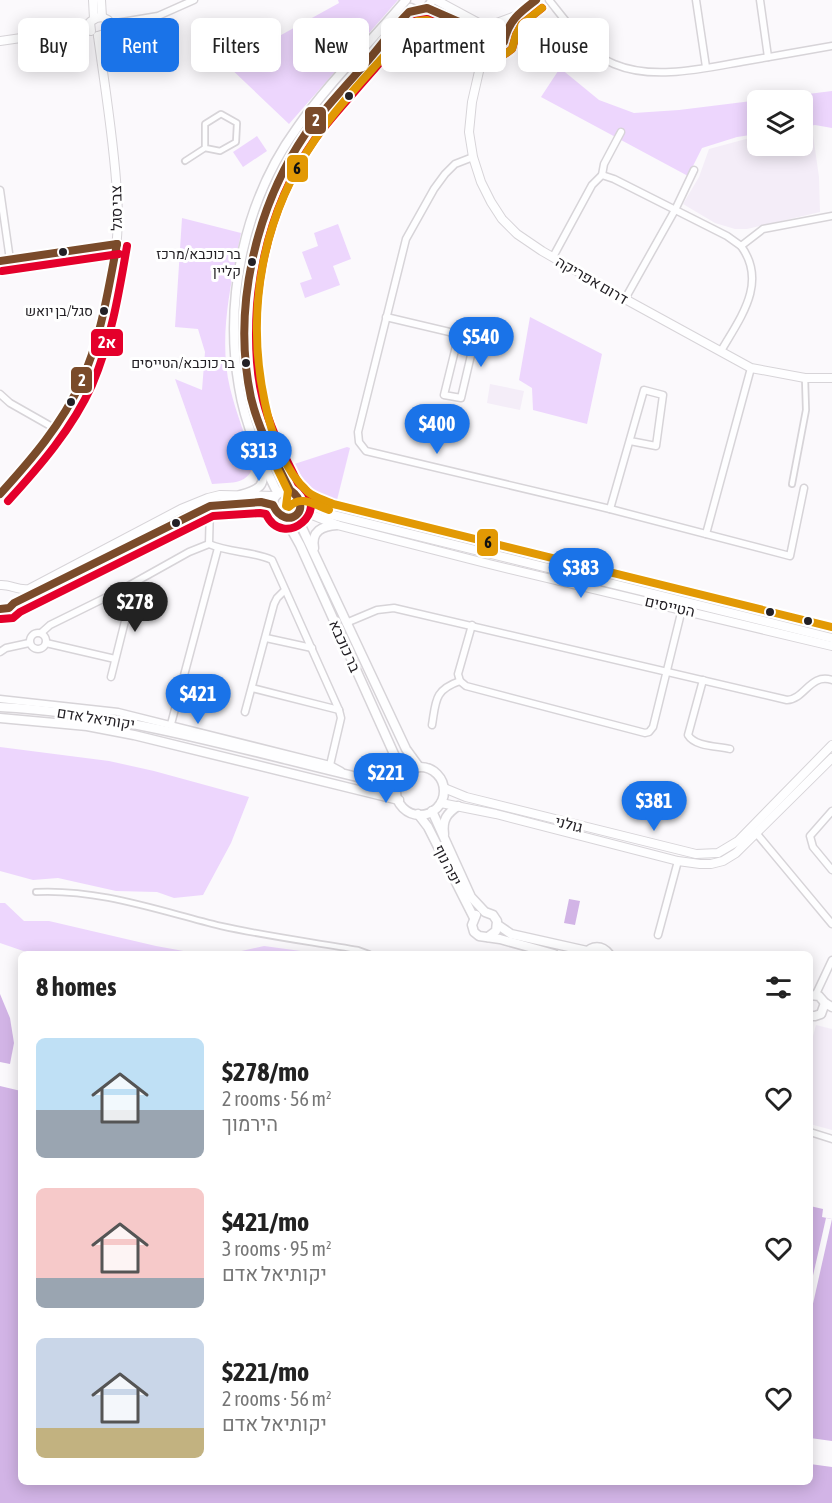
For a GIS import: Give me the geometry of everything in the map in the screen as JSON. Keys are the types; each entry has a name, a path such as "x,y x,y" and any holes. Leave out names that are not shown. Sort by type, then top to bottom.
{"main road":[{"path":"275,498 284,490 290,490 297,494 299,508 285,518 278,515 275,498 250,431 239,389 234,347 233,318 237,285 252,218 280,154 297,127 406,0 414,10"},
{"path":"290,490 260,427 249,387 244,317 252,258 271,200 305,135 402,19 414,10 421,10 431,3"},
{"path":"240,495 254,492 262,484 263,470 258,450"},
{"name":"בר כוכבא","path":"299,508 318,563 405,749 419,767"},
{"name":"בר כוכבא","path":"285,518 300,545 401,777"},
{"path":"318,563 313,544 314,536 321,528 337,525"},
{"name":"יקותיאל אדם","path":"0,707 33,708 98,717 159,729 387,784 401,777"},
{"name":"יקותיאל אדם","path":"0,718 87,726 134,735 399,800"},
{"path":"419,767 436,772 444,788 441,803 432,811 418,814 408,811 399,800 397,790 401,777 413,768 419,767"},
{"path":"447,846 443,822 448,813 458,806"},
{"name":"יפה נוף","path":"432,811 471,897 485,912"},
{"name":"יפה נוף","path":"418,814 428,827 474,918"},
{"path":"542,951 479,936 474,932 472,925 474,918 481,912 485,912 495,918 498,925 511,934 578,951"},
{"path":"488,937 494,934 498,925"},
{"path":"589,951 599,947 605,951"},
{"path":"813,995 822,998 828,1005 813,1017"},
{"path":"813,1017 832,1016"}],"street":[{"path":"93,0 98,18"},
{"path":"98,18 101,0"},
{"path":"146,18 158,16 194,0"},
{"path":"506,20 516,16 536,0"},
{"path":"549,0 591,48 612,64 633,70 658,72 706,68 832,46"},
{"path":"696,0 706,68"},
{"path":"760,0 768,57"},
{"path":"431,3 460,18"},
{"path":"506,31 516,16"},
{"path":"101,19 90,22 91,31 98,36 101,35"},
{"path":"0,41 90,28"},
{"name":"צבי סגל","path":"0,494 22,471 73,399 86,370 101,322 117,244 118,195 98,36"},
{"name":"דרום אפריקה","path":"478,72 471,102 470,132 473,157 481,182 502,219 517,234 625,299 751,368 805,378 832,378"},
{"path":"185,161 205,148 220,151 236,142 237,123 221,114 205,124 205,148"},
{"path":"553,257 592,185 602,175 604,164 621,132"},
{"path":"473,157 455,164 445,174 406,239 358,432 359,442 366,451 610,509 790,556 804,488"},
{"path":"625,299 675,210 694,170"},
{"path":"602,175 675,210 741,246 748,255 752,267 752,288 743,313 721,351"},
{"path":"0,190 10,260"},
{"path":"741,246 764,229 832,216"},
{"path":"0,261 117,244"},
{"path":"386,317 459,334 475,338 461,398 444,395 459,334"},
{"path":"706,534 751,368"},
{"path":"792,484 806,410 805,378"},
{"path":"610,509 644,390 663,395 656,446 630,441"},
{"path":"0,394 10,403 54,428"},
{"path":"0,585 20,590 29,589 181,509 208,498 240,495 275,498"},
{"path":"0,609 9,608 14,603 210,506 261,502 275,498"},
{"path":"209,544 210,506"},
{"name":"הטייסים","path":"299,508 337,525 489,564 832,638"},
{"name":"הטייסים","path":"299,508 683,605 832,646"},
{"path":"29,643 33,634 41,633 50,625 121,590 189,552 209,544 218,548 264,556 272,560 339,710 341,718 330,765"},
{"path":"171,724 218,548"},
{"path":"11,588 15,595 14,603"},
{"path":"111,677 127,613 121,590"},
{"path":"245,712 277,598 285,590"},
{"path":"472,625 459,674 460,681 466,686 645,734 653,727 683,605"},
{"path":"346,623 377,610 394,608 787,700 797,697 817,680 827,678 832,680"},
{"path":"29,643 39,650 44,648 46,638 41,633"},
{"path":"266,638 312,648"},
{"path":"0,652 6,648 29,643"},
{"path":"46,643 115,659"},
{"path":"703,680 688,735 697,743 730,749"},
{"path":"432,725 436,699 441,690 460,681"},
{"path":"252,688 339,710"},
{"path":"0,699 118,712 330,765 350,776"},
{"name":"גולני","path":"444,788 466,798 662,847 708,855 728,848 738,841 832,745"},
{"name":"גולני","path":"441,803 496,814 678,861 700,864 723,861 736,853 832,758"},
{"path":"832,811 810,836 813,847 832,870"},
{"path":"757,834 832,924"},
{"path":"658,935 678,861"},
{"path":"36,892 58,891 102,895 224,927 361,951"},
{"path":"813,995 832,960"},
{"path":"813,1133 832,1139"}],"shaded area":[{"path":"338,0 398,0 369,33 369,18 312,18 339,3"},
{"path":"293,28 293,72 335,72 289,124 234,72 281,72 281,35"},
{"path":"557,72 565,72 599,100 634,113 747,101 747,136 702,148 688,176 541,97"},
{"path":"832,91 832,128 813,125 813,93"},
{"path":"813,135 819,177 820,212 747,229 735,229 715,223 683,204 699,177 709,149 747,139 747,156 813,156"},
{"path":"257,136 267,151 243,167 233,152"},
{"path":"182,218 241,233 227,311 225,349 232,397 255,462 248,475 239,481 212,484 175,379 202,390 205,352 198,329 175,327"},
{"path":"338,224 351,259 333,266 340,285 305,298 300,283 312,279 302,252 318,246 314,233"},
{"path":"530,317 602,354 587,424 533,410 532,388 519,380"},
{"path":"490,384 524,391 520,410 487,403"},
{"path":"347,447 350,448 335,508 316,504 303,496 293,484 285,467"},
{"path":"0,747 109,761 249,797 231,843 203,895 174,898 157,892 116,891 58,878 33,880 0,871"},
{"path":"569,899 580,901 575,925 564,923"},
{"path":"0,903 5,903 24,921 49,921 184,951 23,951 0,943"},
{"path":"264,946 301,951 242,951"},
{"path":"0,994 10,1018 14,1043 10,1064 0,1062"},
{"path":"816,1025 832,1029 832,1130 813,1125 813,1036"},
{"path":"0,1086 18,1090 18,1485 813,1485 813,1464 832,1467 832,1503 0,1503"},
{"path":"813,1207 823,1209 822,1217 832,1219 832,1441 813,1438"}],"pier":[{"path":"826,1218 832,1219 813,1304 813,1276"}],"transit line":[{"name":"2","path":"0,609 9,608 14,603 210,506 261,502 273,505 285,517 291,518 296,515 300,504 290,490 258,422 251,398 246,364 244,330 252,260 273,194 288,162 306,133 409,12 427,8 482,32 483,42 493,48 504,42 508,28 520,13 536,0"},
{"name":"2א","path":"1,619 13,618 20,612 213,516 266,514 274,524 283,529 293,528 302,522 309,514 311,504 308,494 298,483 278,442 266,411 260,388 256,352 257,305 263,261 275,218 292,177 322,130 415,21 427,19 472,39 476,49 482,55 495,58 512,49 522,24 542,8"},
{"name":"6","path":"542,8 522,24 512,49 495,58 482,55 476,49 472,39 427,20 417,21 409,27 338,109 297,168 282,199 271,232 258,299 259,368 268,415 280,451 300,484 308,492 333,504 832,627"},
{"name":"2","path":"0,261 117,244"},
{"name":"2","path":"0,494 55,427 81,382 99,332 117,244"},
{"name":"2א","path":"8,501 65,432 92,385 109,334 127,246"},
{"name":"2א","path":"2,271 119,254"},
{"name":"6","path":"274,462 288,491 286,506 289,507 293,503 303,501 329,510"}],"place":[{"name":"בר כוכבא/מרכז קליין","path":"252,262"},
{"name":"סגל/בן יואש","path":"104,311"},
{"name":"בר כוכבא/הטייסים","path":"246,363"}]}
